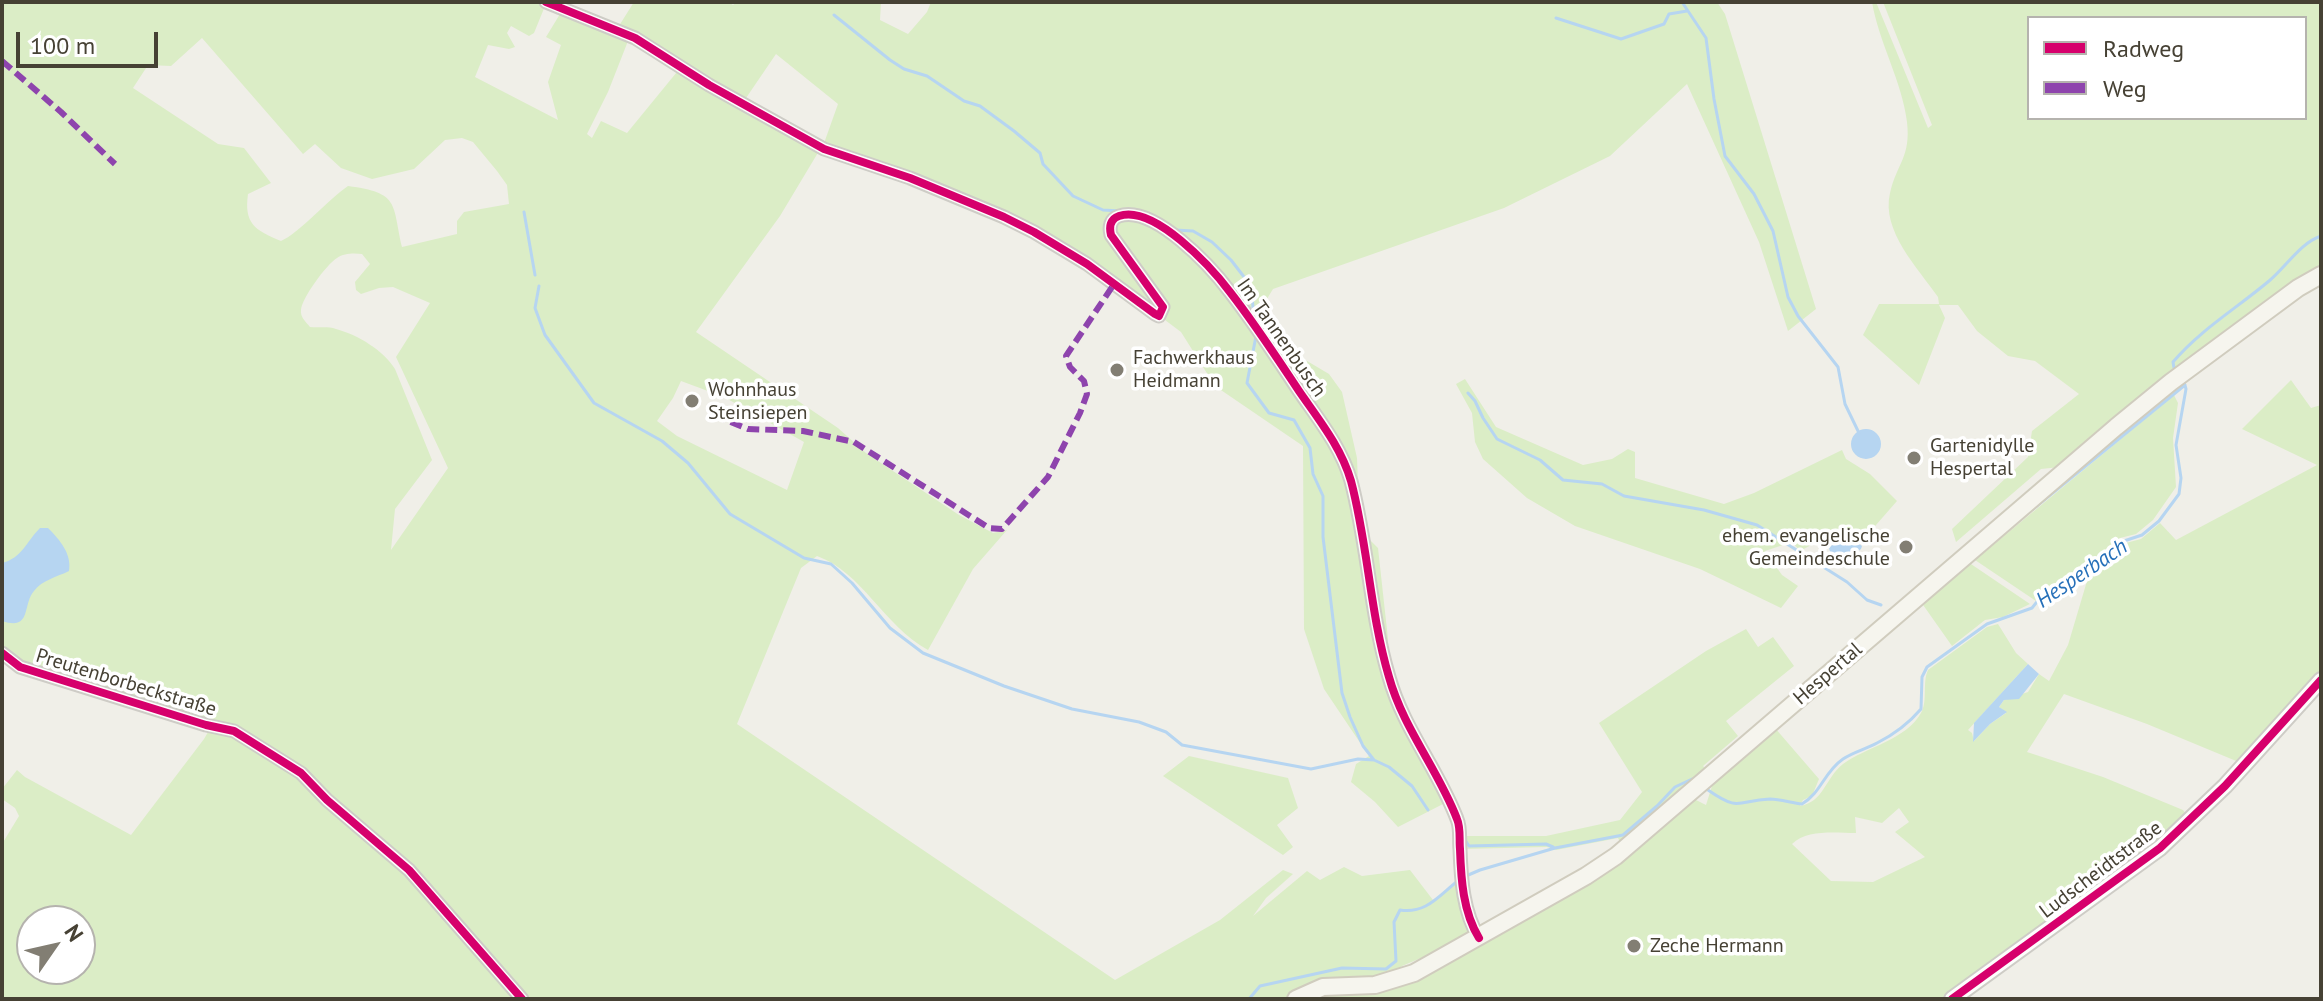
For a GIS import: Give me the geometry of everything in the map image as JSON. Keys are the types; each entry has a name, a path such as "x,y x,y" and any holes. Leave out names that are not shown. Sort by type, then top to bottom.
{"main road":[{"name":"Hespertal","path":"1296,999 1323,987 1375,985 1432,965 1616,856 2116,427 2298,288 2321,275"}],"street":[{"name":"Im Tannenbusch","path":"546,2 635,38 709,85 824,149 910,178 1024,227 1087,264 1155,314 1162,313 1163,307 1111,235 1109,227 1112,221 1118,216 1137,215 1158,225 1200,256 1234,296 1342,458 1359,522 1388,676 1401,709 1458,821 1462,879 1473,928 1479,938"},
{"name":"Preutenborbeckstraße","path":"2,653 20,667 234,731 301,773 327,800 409,870 522,999"},
{"name":"Ludscheidtstraße","path":"1952,999 2160,848 2225,786 2321,680"}],"green space":[{"path":"2,2 537,2 545,6 534,33 529,36 511,26 507,33 515,47 509,49 488,45 475,77 558,120 548,82 561,45 546,37 560,14 628,41 587,134 592,138 601,121 627,133 681,67 617,29 634,2 728,2 733,5 737,2 881,2 880,20 908,34 927,12 931,2 1717,2 1725,14 1816,309 1788,331 1759,242 1687,84 1610,156 1504,208 1273,289 1262,307 1244,308 1228,285 1138,213 1107,226 1157,299 1151,305 1045,234 822,146 780,216 696,332 959,515 993,533 1007,530 973,569 928,650 898,627 847,574 817,556 801,568 737,724 1115,980 1220,920 1283,870 1293,874 1266,898 1253,916 1307,871 1320,880 1344,867 1362,876 1410,870 1433,900 1459,881 1468,934 1402,966 1394,973 1372,979 1312,985 1283,999 2,999 2,844 19,816 15,808 2,799 2,789 17,770 131,835 211,727 2,659","holes":["202,38 303,154 315,144 341,168 372,179 414,169 445,140 462,138 473,142 507,185 509,204 464,212 457,221 457,234 402,247 391,203 377,192 348,186 281,241 264,233 250,219 248,194 271,183 244,148 218,144 133,88 148,65 171,66","776,54 838,104 823,146 744,101","362,254 370,264 355,282 356,290 361,294 393,287 430,303 396,357 448,468 391,550 395,509 432,460 390,362 353,335 333,328 310,327 301,313 310,290 332,262 343,255","681,381 724,397 804,442 787,490 677,436 657,421"]},
{"path":"1872,2 1876,2 1928,128 1932,125 1883,2 2321,2 2321,269 2060,467 2041,469 1956,542 1952,529 2028,457 2032,431 2079,394 2035,361 2008,356 1977,331 1958,305 1939,305 1945,318 1919,385 1863,335 1879,304 1939,304 1938,297 1903,248 1891,221 1890,193 1908,134 1900,92"},
{"path":"1123,218 1158,227 1198,257 1275,349 1297,355 1329,374 1342,392 1357,458 1359,508 1367,537 1378,548 1388,639 1384,681 1445,803 1398,827 1351,782 1356,764 1369,756 1324,689 1304,629 1303,446 1215,386 1181,332 1165,320 1165,308 1113,234 1114,222"},
{"path":"1465,379 1496,427 1583,465 1612,459 1628,449 1635,452 1635,478 1724,504 1754,493 1842,450 1846,459 1870,474 1897,501 1869,533 1837,531 1800,551 1792,542 1765,551 1782,575 1798,586 1781,608 1700,569 1575,526 1527,498 1483,459 1475,442 1472,413 1456,384"},
{"path":"2291,380 2311,408 2321,405 2321,675 2241,763 2064,694 2027,752 2103,777 2183,810 2186,814 2145,853 1955,990 1968,999 1308,999 1414,980 1692,798 1706,805 1713,783 1775,728 1819,779 1812,796 1803,800 1800,806 1808,804 1843,764 1896,737 1914,722 1923,708 1928,670 1987,627 1998,624 2016,653 2028,664 1968,730 1974,741 2006,713 1999,707 2004,700 2028,692 2039,674 2049,681 2068,645 2090,571 2122,544 2141,539 2160,523 2176,540 2317,465 2242,429","holes":["1899,808 1909,822 1895,832 1925,857 1873,882 1831,881 1792,844 1814,834 1856,833 1855,817 1882,823"]},
{"path":"2174,395 2178,403 2173,438 2176,487 2153,520 2136,534 2120,538 2092,564 2036,601 1975,560"},
{"path":"1968,562 2030,604 2003,617 1985,620 1952,646 1921,602"},
{"path":"1746,629 1758,647 1773,637 1794,666 1726,721 1738,736 1703,766 1709,772 1621,844 1618,838 1556,850 1547,847 1462,849 1467,836 1546,836 1620,820 1642,792 1599,723 1706,651"},
{"path":"1189,756 1288,778 1298,808 1277,825 1293,847 1283,855 1163,776"}],"water":[{"path":"1866,429 1877,433 1881,444 1877,455 1866,459 1855,455 1851,444 1855,433"},
{"path":"40,528 48,528 61,542 69,559 69,571 37,587 22,620 11,623 2,621 2,563 19,553"},
{"path":"1853,539 1862,546 1861,549 1841,564 1833,557 1829,547 1839,541"},
{"path":"2028,664 2039,674 2019,699 2004,700 1999,707 2007,712 1973,742 1974,723"}],"waterway":[{"path":"1682,2 1706,38 1725,156 1754,194 1773,231 1788,297 1798,316 1838,367 1845,404 1859,433"},
{"path":"1556,18 1621,39 1664,24 1669,14 1687,11"},
{"path":"834,15 890,60 904,69 927,76 964,101 980,106 1014,131 1040,153 1043,164 1073,196 1103,210 1120,211"},
{"path":"524,212 535,275"},
{"path":"1175,230 1193,231 1212,242 1231,260 1251,286 1254,318"},
{"name":"Hesperbach","path":"2174,368 2173,362 2195,340 2269,281 2306,244 2321,236"},
{"path":"539,286 535,308 545,335 594,403 662,441 688,463 730,514 804,558 831,564 852,583 890,628 923,653 1072,709 1139,722 1166,732 1182,745 1311,769 1358,759 1374,760"},
{"path":"1256,336 1247,383 1269,413 1294,420 1310,448 1313,474 1323,496 1323,537 1342,693 1350,717 1363,746 1374,760 1389,767 1412,786 1428,810"},
{"name":"Hesperbach","path":"1708,790 1739,804 1770,799 1802,804 1843,759 1889,736 1921,709 1922,677 1927,667 1987,624 2032,608 2040,598 2094,565 2121,542 2142,535 2159,521 2179,494 2181,478 2176,445 2186,389 2184,382"},
{"path":"2033,509 2185,385"},
{"path":"1468,393 1497,439 1540,460 1563,480 1602,484 1624,496 1704,510 1757,525 1847,582 1867,600 1881,605"},
{"name":"Hesperbach","path":"1466,876 1555,848 1623,835 1675,787 1692,779"},
{"path":"1465,840 1469,846 1546,844 1553,847"},
{"name":"Hesperbach","path":"1249,999 1260,986 1342,968 1386,969 1396,961 1394,922 1400,910 1425,906 1459,880"}],"marked path":[{"path":"2,61 115,164"},
{"path":"714,415 748,429 803,431 854,442 989,528 1002,529 1048,477 1080,413 1087,394 1084,381 1070,367 1066,356 1114,284"}],"cycle path":[{"path":"546,2 635,38 709,85 824,149 910,178 1034,232 1087,264 1159,316 1163,307 1111,235 1112,221 1119,216 1133,215 1149,219 1196,254 1257,329 1329,434 1347,469 1357,505 1377,628 1389,677 1403,714 1458,823 1464,895 1469,917 1479,938"},
{"path":"2,653 20,667 234,731 301,773 327,800 409,870 522,999"},
{"path":"1952,999 2160,848 2225,786 2321,680"}],"place":[{"name":"Fachwerkhaus Heidmann","path":"1117,370"},
{"name":"Wohnhaus Steinsiepen","path":"692,401"},
{"name":"Gartenidylle Hespertal","path":"1914,458"},
{"name":"ehem. evangelische Gemeindeschule","path":"1906,547"},
{"name":"Zeche Hermann","path":"1634,946"}]}
